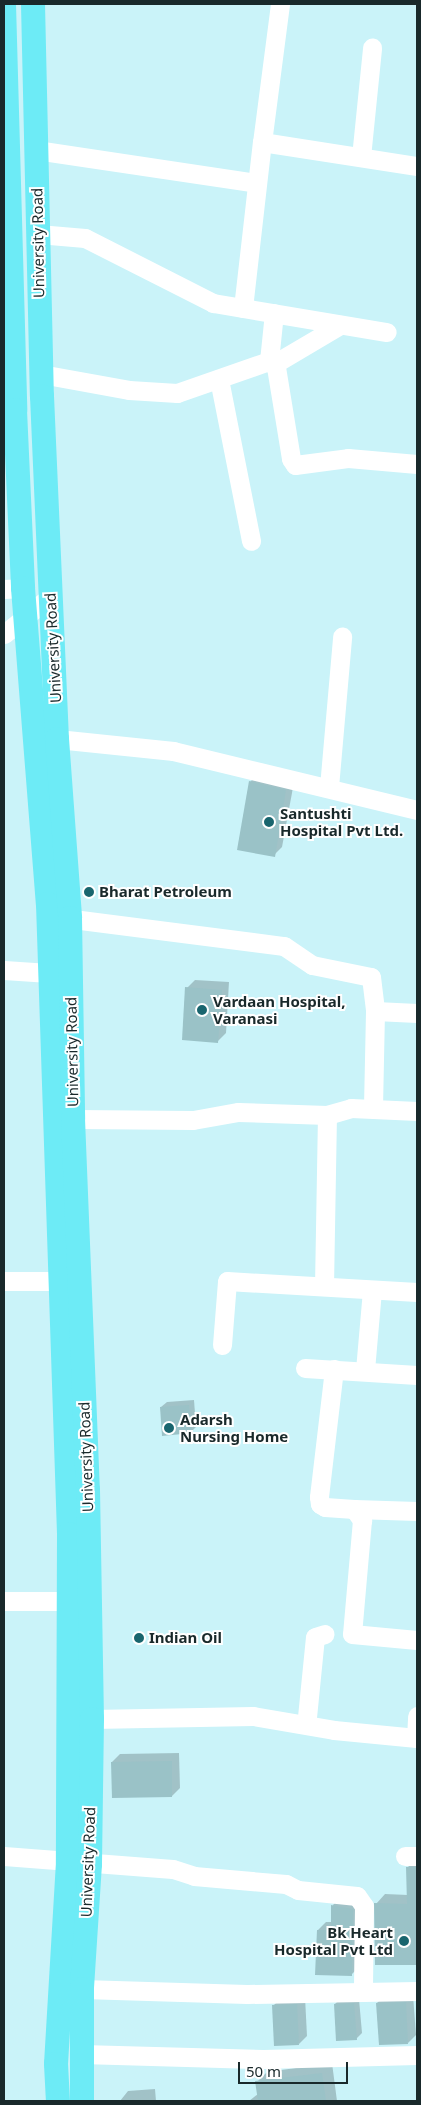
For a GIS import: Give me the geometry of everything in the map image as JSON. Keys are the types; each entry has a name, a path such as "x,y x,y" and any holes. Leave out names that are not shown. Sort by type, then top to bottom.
{"main road":[{"path":"4,4 13,589 26,616 59,917"},
{"name":"University Road","path":"33,4 42,408 57,739 61,973 73,1119 88,1490 79,1649 92,1719 79,1863 82,2101"},
{"path":"58,2101 57,2054 79,1863 79,1649 68,1601 59,1281 61,973"}],"street":[{"path":"244,308 257,183 280,4"},
{"path":"361,157 372,48"},
{"path":"4,60 34,60"},
{"path":"262,142 417,166"},
{"path":"36,150 257,183"},
{"path":"38,234 85,238 213,303 387,332"},
{"path":"274,313 272,363 291,459 295,465 348,458 417,464"},
{"path":"41,374 129,390 178,394 218,379 272,363 340,325"},
{"path":"8,337 40,331"},
{"path":"218,379 251,541"},
{"path":"9,410 42,408"},
{"path":"4,634 51,596"},
{"path":"328,787 342,637"},
{"path":"57,739 173,752 328,787 417,810"},
{"path":"59,917 284,946 312,964 371,977 375,1011 373,1107"},
{"path":"4,970 61,973"},
{"path":"375,1011 417,1013"},
{"path":"73,1119 193,1120 238,1112 327,1115 351,1108 373,1107 417,1111"},
{"path":"324,1286 327,1115"},
{"path":"4,1281 59,1281"},
{"path":"222,1345 226,1281 417,1292"},
{"path":"365,1370 372,1290"},
{"path":"305,1368 365,1370 417,1375"},
{"path":"334,1369 319,1497 320,1504 325,1507 417,1511"},
{"path":"352,1634 362,1520 354,1509"},
{"path":"4,1600 68,1601"},
{"path":"302,1633 352,1634 417,1640"},
{"path":"307,1717 315,1637 325,1634"},
{"path":"92,1719 253,1716 334,1730 417,1738 417,1716"},
{"path":"4,1856 172,1869 194,1876 286,1884 298,1890 357,1896 364,1906 363,1992"},
{"path":"82,1988 247,1994 417,1991"},
{"path":"81,2054 263,2059 417,2055"}],"building":[{"path":"249,781 286,790 275,857 237,850"},
{"path":"185,987 222,990 218,1043 182,1040"},
{"path":"189,1405 192,1433 162,1436 160,1407"},
{"path":"172,1761 172,1797 112,1798 111,1762"},
{"path":"406,1867 417,1867 417,1965 375,1965 374,1903 407,1904"},
{"path":"331,1905 353,1909 352,1976 315,1975 317,1930 331,1930"},
{"path":"406,2002 408,2044 379,2045 376,2003"},
{"path":"354,2003 357,2040 336,2041 334,2004"},
{"path":"297,2004 299,2045 274,2046 272,2005"},
{"path":"322,2073 326,2101 258,2101 255,2081"}],"place":[{"name":"Santushti Hospital Pvt Ltd.","path":"269,822"},
{"name":"Bharat Petroleum","path":"89,892"},
{"name":"Vardaan Hospital, Varanasi","path":"202,1010"},
{"name":"Adarsh Nursing Home","path":"169,1428"},
{"name":"Indian Oil","path":"139,1638"},
{"name":"Bk Heart Hospital Pvt Ltd","path":"404,1941"}]}
